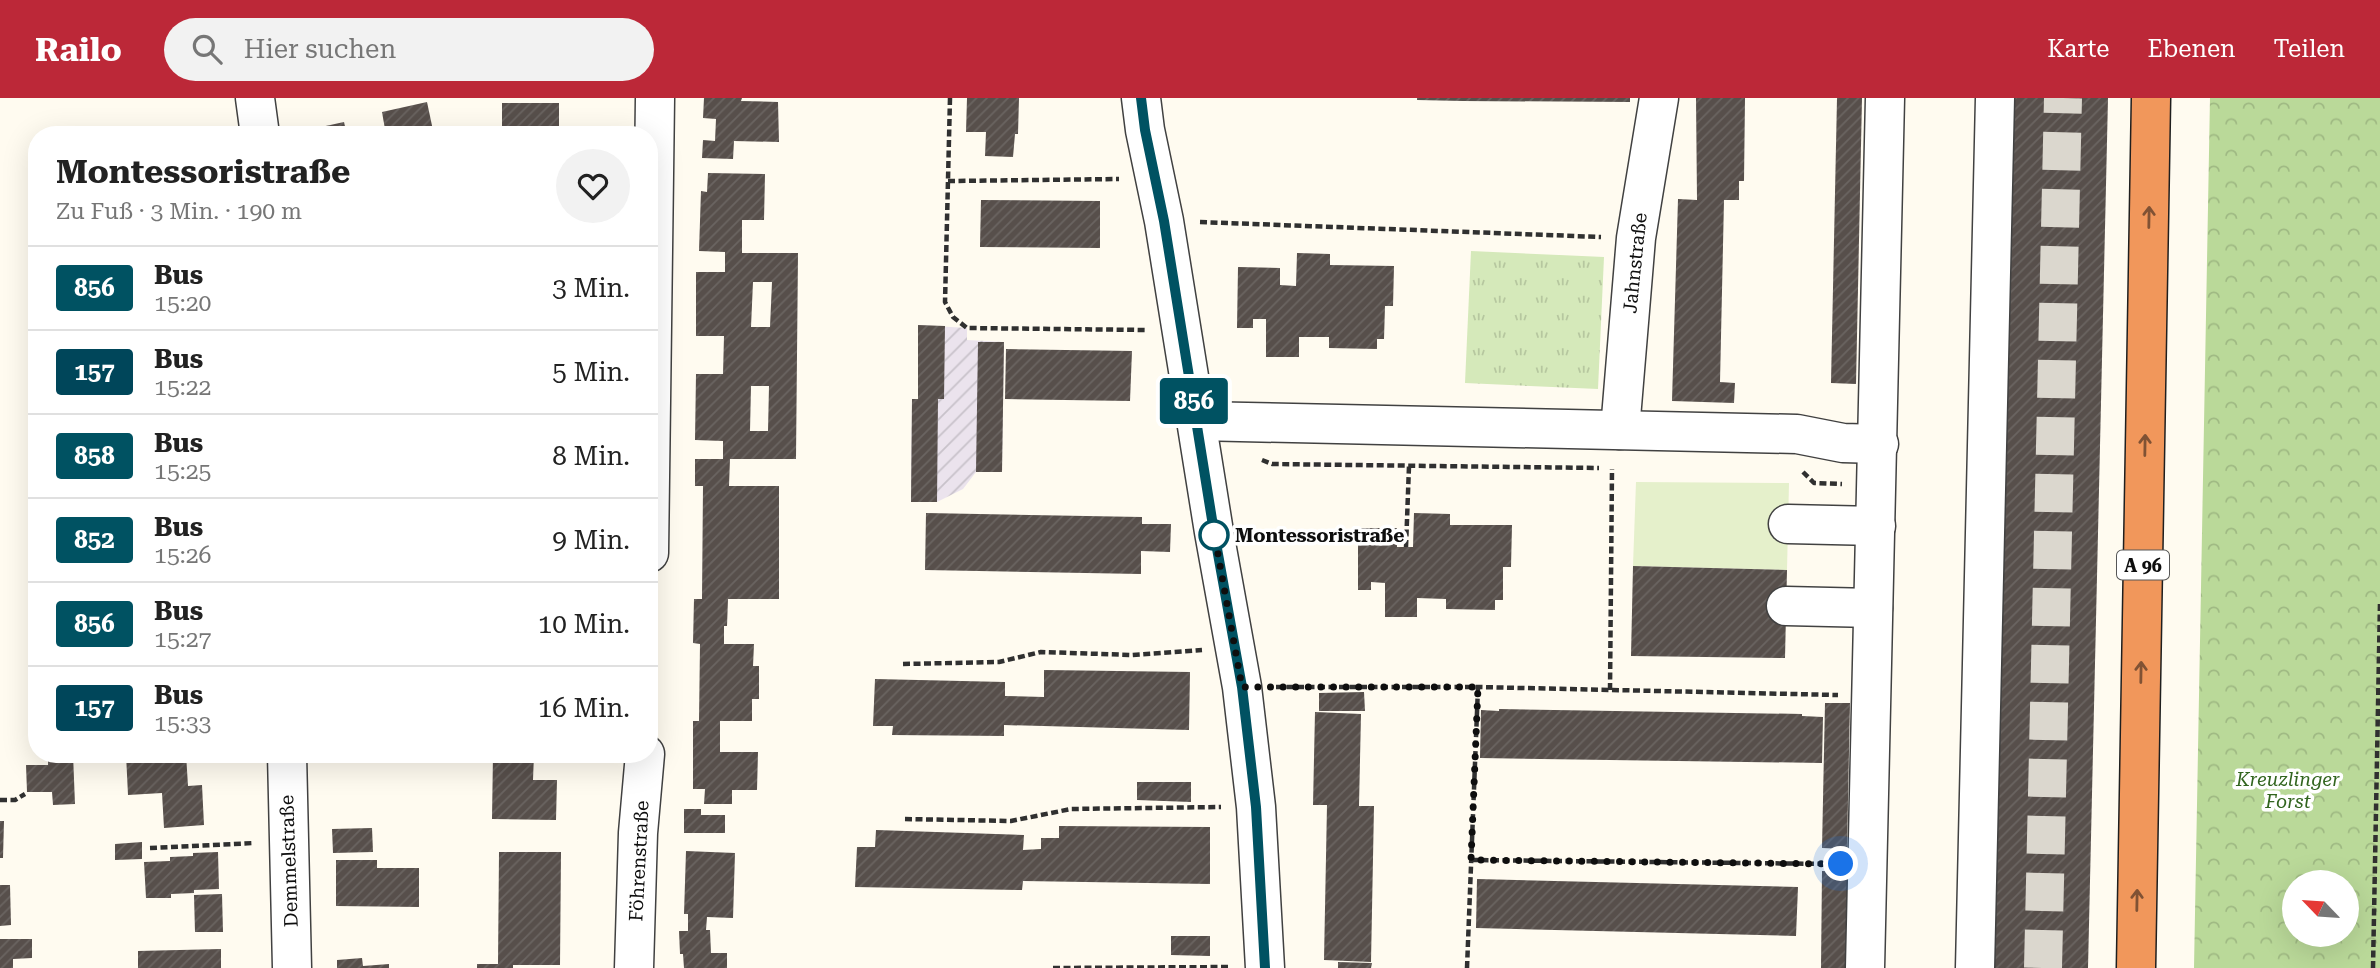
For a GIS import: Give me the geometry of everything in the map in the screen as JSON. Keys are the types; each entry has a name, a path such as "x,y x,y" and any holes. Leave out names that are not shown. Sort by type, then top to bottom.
{"highway":[{"name":"A 96","path":"2136,968 2151,98"}],"street":[{"path":"255,98 259,126"},
{"path":"655,98 655,126"},
{"path":"1141,98 1242,687 1256,807 1265,967"},
{"name":"Jahnstraße","path":"1620,430 1636,238 1659,98"},
{"path":"1865,968 1877,486 1861,443 1885,98"},
{"path":"1975,968 1995,98"},
{"path":"1197,421 1797,433 1861,443"},
{"path":"1788,524 1876,526"},
{"path":"1786,614 1873,617"},
{"name":"Demmelstraße","path":"287,763 292,968"},
{"name":"Föhrenstraße","path":"634,968 638,833 644,763"}],"path":[{"path":"950,98 945,302 953,317 967,328 1183,331"},
{"path":"948,181 1156,179"},
{"path":"1164,221 1636,238"},
{"path":"1256,422 1257,453 1261,460 1272,464 1612,468 1610,690"},
{"path":"1406,547 1409,466"},
{"path":"1789,471 1803,471 1814,483 1877,486"},
{"path":"2373,968 2380,602"},
{"path":"903,664 999,663 1041,652 1132,655 1235,648"},
{"path":"1242,687 1478,687 1870,696"},
{"path":"1467,968 1478,687"},
{"path":"0,800 15,800 25,794"},
{"path":"905,819 1012,821 1071,809 1256,807"},
{"path":"150,848 288,841"},
{"path":"1471,860 1867,864"},
{"path":"1052,968 1265,967"}],"shaded area":[{"path":"918,325 967,328 967,340 1004,342 1002,472 976,472 963,489 937,502 911,502 912,399 918,399"}],"green space":[{"name":"Kreuzlinger Forst","path":"2210,98 2380,98 2380,968 2194,968"},
{"path":"1471,251 1604,257 1598,389 1465,383"},
{"path":"1636,482 1789,483 1787,570 1633,566"}],"building":[{"path":"704,98 778,102 779,142 734,141 733,159 702,158 703,140 715,141 716,119 703,118"},
{"path":"967,98 1019,98 1018,134 1015,134 1013,157 985,156 986,132 966,132"},
{"path":"1417,98 1630,98 1630,102 1463,101"},
{"path":"1696,98 1745,98 1744,181 1739,181 1739,200 1724,200 1720,382 1735,383 1734,403 1672,401 1678,199 1697,200"},
{"path":"1837,98 1862,98 1856,384 1831,383"},
{"path":"2012,98 2108,98 2088,968 1992,968"},
{"path":"427,102 432,126 384,126 382,112"},
{"path":"502,103 559,103 559,126 502,126"},
{"path":"344,122 345,126 326,126"},
{"path":"708,173 765,174 764,220 742,220 742,253 798,253 796,459 730,459 729,486 779,486 779,599 728,599 727,626 724,626 724,644 754,644 753,666 759,666 759,699 752,699 752,721 720,721 720,752 758,752 757,790 732,790 732,804 704,804 705,789 693,789 693,721 699,721 700,644 693,643 694,599 702,599 703,486 695,486 695,459 723,459 723,441 695,440 696,374 723,374 724,336 696,336 696,272 725,272 725,252 699,251 701,191 707,192","holes":["753,282 772,282 770,327 751,327","751,386 769,386 768,431 750,431"]},
{"path":"981,200 1100,201 1100,248 980,247"},
{"path":"1297,253 1330,254 1330,265 1394,266 1393,306 1385,306 1384,339 1377,339 1377,349 1329,348 1329,337 1299,337 1299,357 1266,357 1266,319 1253,319 1253,328 1237,328 1238,267 1280,268 1280,285 1296,286"},
{"path":"918,325 945,326 944,399 938,399 937,502 911,502 912,399 918,399"},
{"path":"978,342 1004,342 1002,472 976,472"},
{"path":"1006,349 1132,351 1130,401 1005,399"},
{"path":"926,513 1142,517 1142,524 1171,524 1170,552 1141,551 1141,574 925,570"},
{"path":"1414,513 1450,514 1450,525 1512,525 1511,567 1503,567 1503,600 1495,600 1495,610 1446,609 1446,599 1417,598 1417,617 1385,617 1385,583 1371,582 1371,590 1358,590 1358,528 1397,528 1397,547 1413,547"},
{"path":"1633,566 1787,570 1785,658 1631,656"},
{"path":"1044,670 1190,672 1189,730 1004,725 1004,736 892,735 893,726 873,726 875,679 1005,682 1005,696 1044,697"},
{"path":"1364,692 1365,711 1319,711 1319,693"},
{"path":"1825,703 1850,703 1847,849 1822,848"},
{"path":"1481,710 1802,714 1823,717 1822,763 1480,758"},
{"path":"1315,712 1361,714 1359,806 1374,806 1371,962 1324,960 1327,805 1313,805"},
{"path":"73,763 75,804 53,805 52,792 27,792 26,765"},
{"path":"126,763 187,763 188,786 202,785 204,825 164,828 162,793 128,795"},
{"path":"493,763 534,763 533,780 557,780 556,820 492,819"},
{"path":"1137,782 1191,782 1191,802 1137,800"},
{"path":"684,809 701,809 701,815 725,815 725,833 684,833"},
{"path":"0,821 4,821 3,858 0,858"},
{"path":"1059,826 1210,827 1210,884 1023,881 1022,890 855,887 857,847 875,847 876,830 1024,835 1023,850 1041,849 1041,838 1059,838"},
{"path":"372,828 373,852 333,853 332,829"},
{"path":"142,842 142,859 115,860 115,844"},
{"path":"686,851 735,853 733,918 707,917 706,930 710,930 711,953 727,953 727,968 684,968 679,931 688,931 688,914 684,914"},
{"path":"218,852 219,889 171,894 171,898 146,898 144,862 170,861 170,857"},
{"path":"499,852 561,852 560,965 477,968 477,964 498,964"},
{"path":"336,860 377,860 377,868 419,868 419,907 336,906"},
{"path":"1822,871 1848,872 1845,968 1821,968"},
{"path":"1477,879 1798,887 1796,936 1476,928"},
{"path":"0,885 10,885 11,925 0,926"},
{"path":"222,894 223,932 195,932 194,895"},
{"path":"1171,936 1210,936 1210,956 1171,955"},
{"path":"0,939 32,939 32,958 13,959 13,968 0,968"},
{"path":"221,949 221,968 138,968 138,951"},
{"path":"362,958 363,966 389,964 389,968 337,968 337,960"},
{"path":"1338,962 1372,963 1371,968 1338,968"}],"tunnel":[{"path":"2043,968 2063,98"}],"bus line":[{"name":"856","path":"1141,98 1242,687 1256,807 1265,968"}],"place":[{"name":"Montessoristraße","path":"1214,535"}],"route":[{"path":"1214,535 1214,532 1242,687 1478,687 1471,860 1841,864"}]}
